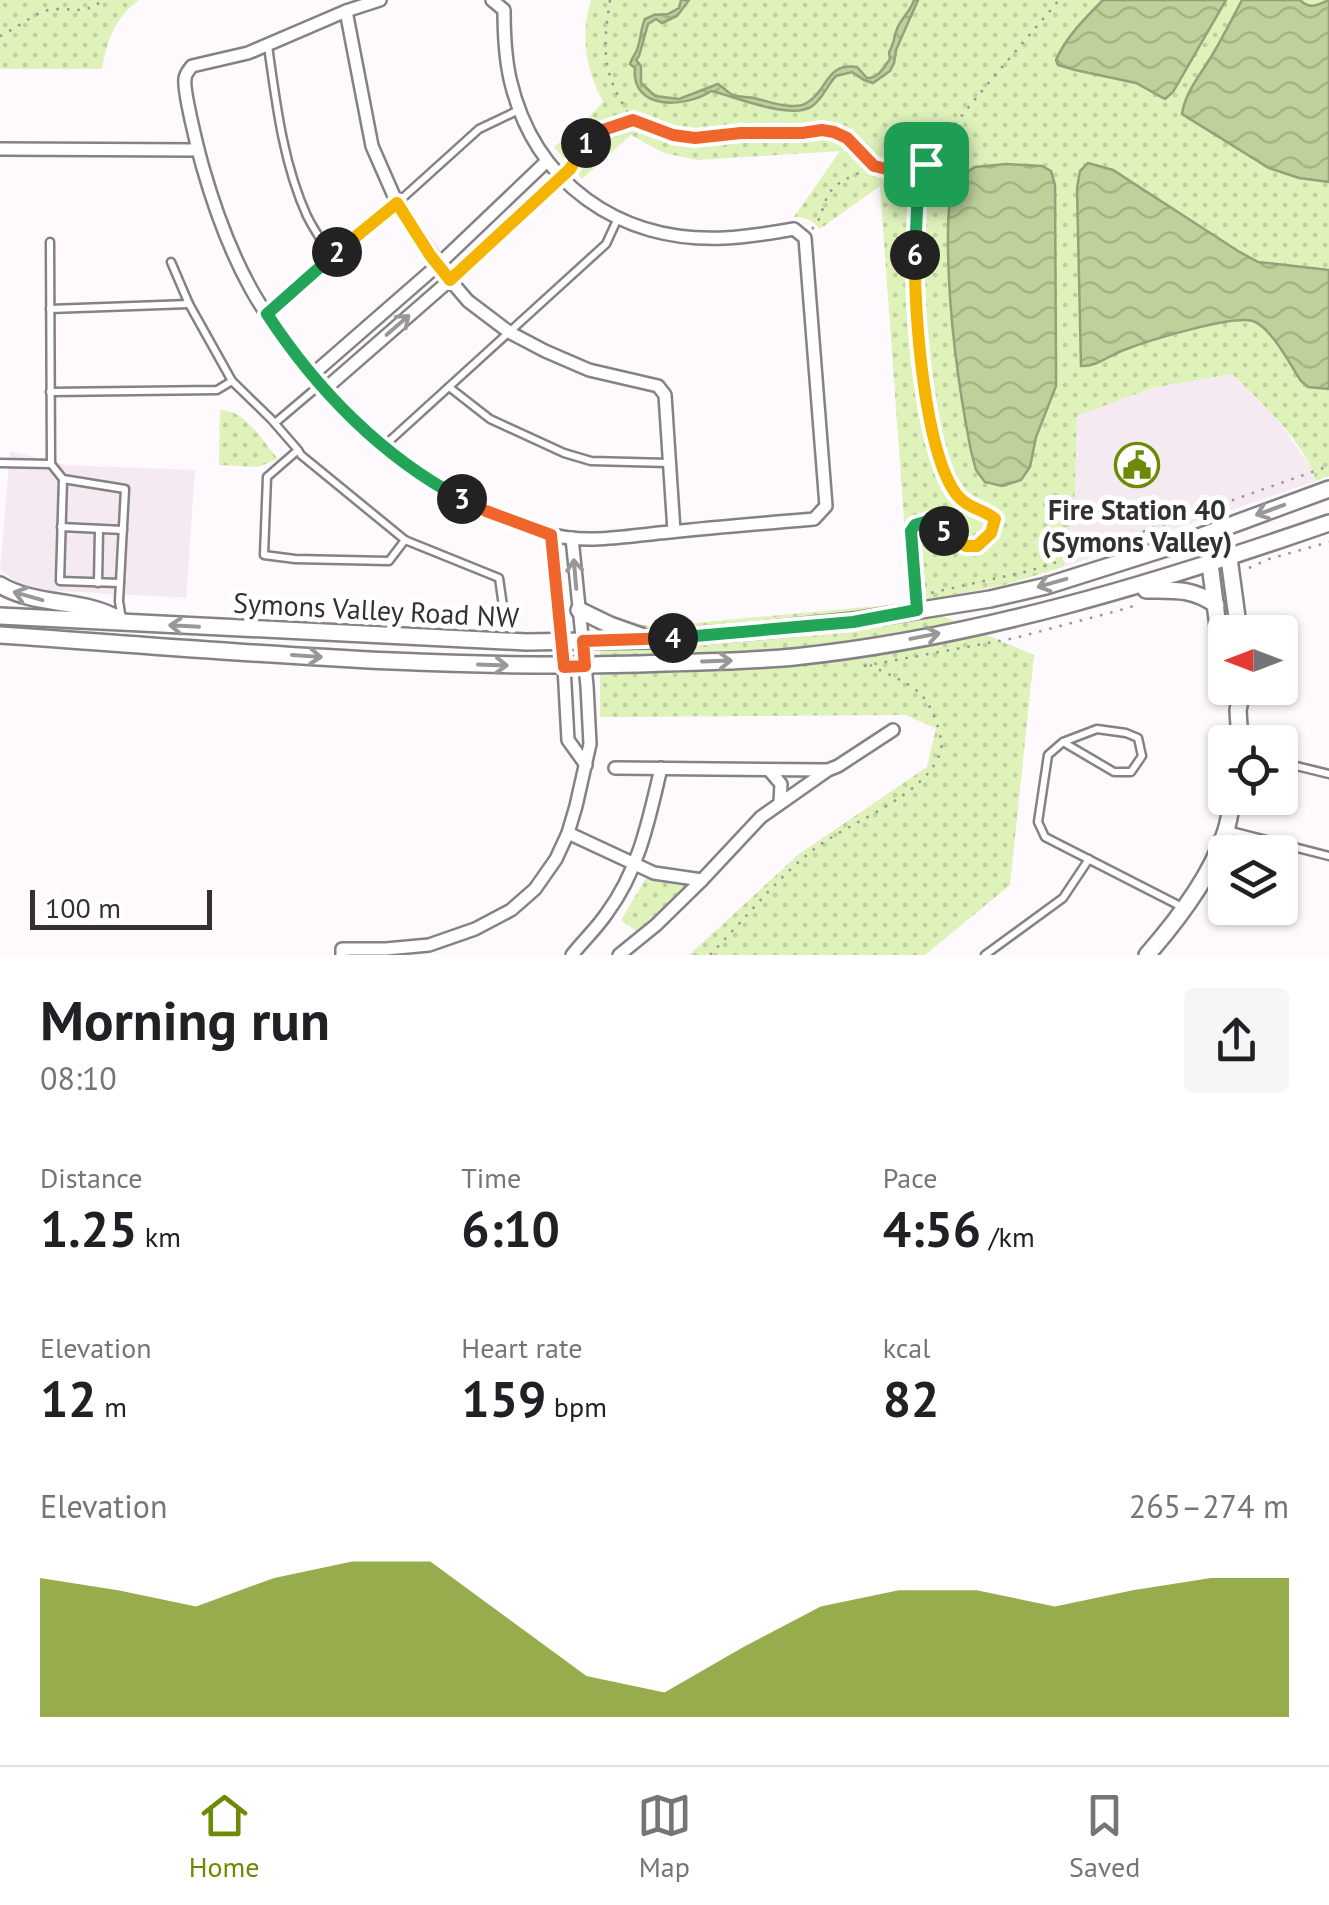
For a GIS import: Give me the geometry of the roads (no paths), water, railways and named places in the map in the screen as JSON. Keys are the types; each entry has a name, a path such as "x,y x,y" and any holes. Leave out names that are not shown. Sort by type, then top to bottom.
{"main road":[{"name":"Symons Valley Road NW","path":"0,616 561,642 650,640 853,622 916,603 990,599 1046,586 1212,533 1329,489"},
{"name":"Symons Valley Road NW","path":"0,635 342,658 564,667 794,656 922,638 1126,590 1329,523"},
{"path":"1212,533 1230,558 1237,615"},
{"path":"1212,533 1210,564 1217,615"},
{"path":"0,585 24,596 104,611 123,622"},
{"path":"1126,590 1186,589 1216,604"},
{"path":"579,610 650,640"},
{"path":"1236,705 1238,710"},
{"path":"1239,705 1239,725"},
{"path":"1147,955 1196,890 1226,830 1229,815"}],"street":[{"path":"380,0 248,53 192,66 184,80 198,150 234,256 280,334 320,382 354,420 399,459 456,496 551,535 616,537 814,518 826,506 805,238 794,229 721,238 674,235 602,211 560,177 527,126 510,80 504,10 492,0"},
{"path":"346,11 372,146 397,203 450,280 468,301 544,351 590,370 658,386 666,395 674,531"},
{"path":"0,149 198,150"},
{"path":"320,382 547,161"},
{"path":"320,382 450,280 560,177"},
{"path":"551,535 568,740 586,765"},
{"path":"342,955 342,949 429,945 475,930 511,910 535,889 556,859 568,833 590,744 572,538"},
{"path":"619,955 656,926 744,834 780,803 892,730"},
{"path":"615,768 828,770"},
{"path":"572,955 608,913 635,863 660,768"},
{"path":"769,770 781,784 780,803"},
{"path":"568,833 654,873 702,880"}],"lane":[{"path":"268,45 292,176 308,217 332,257"},
{"path":"267,314 480,128 521,109"},
{"path":"384,446 606,244 618,218"},
{"path":"50,242 51,464 63,478 125,489 119,601 123,622"},
{"path":"172,262 189,304 232,381 298,450 405,540 499,578 503,606"},
{"path":"50,309 189,304"},
{"path":"50,392 216,390 232,381"},
{"path":"275,423 320,382"},
{"path":"449,387 490,419 564,453 591,461 670,463"},
{"path":"298,450 267,477 264,556 389,562 405,540"},
{"path":"0,463 51,464"},
{"path":"63,478 60,581 120,583"},
{"path":"62,527 123,530"},
{"path":"98,582 95,568 99,529"},
{"path":"61,544 72,545"},
{"path":"60,565 70,566"},
{"path":"1063,742 1114,772 1131,772 1142,756 1138,738 1126,733 1097,729 1063,742 1048,755 1038,822 1045,838 1184,908"},
{"path":"1298,766 1329,774"},
{"path":"1226,830 1329,856"},
{"path":"985,955 1062,898 1090,859"}],"water":[{"path":"681,0 689,0 677,16 648,24 636,60 641,66 641,83 655,96 679,99 718,84 734,95 796,106 815,97 839,69 857,67 867,78 878,75 890,59 899,25 914,0 918,0 890,71 873,83 852,72 836,76 811,107 789,111 711,91 675,103 651,99 642,92 635,68 630,64 645,19 668,14 679,8"},
{"path":"1103,0 1226,0 1173,92 1165,99 1136,83 1058,65 1056,60 1065,43"},
{"path":"1242,0 1300,0 1311,6 1329,0 1329,182 1269,168 1182,114 1190,91"},
{"path":"1088,163 1113,170 1258,262 1329,270 1329,389 1308,387 1301,381 1273,339 1253,321 1189,330 1081,366 1077,188 1080,171"},
{"path":"1042,166 1051,171 1055,185 1056,386 1036,437 1030,467 1021,480 1002,486 985,482 976,470 971,451 952,325 948,231 956,179 975,167"}],"place":[{"name":"Fire Station 40 (Symons Valley)","path":"1137,465"}]}
